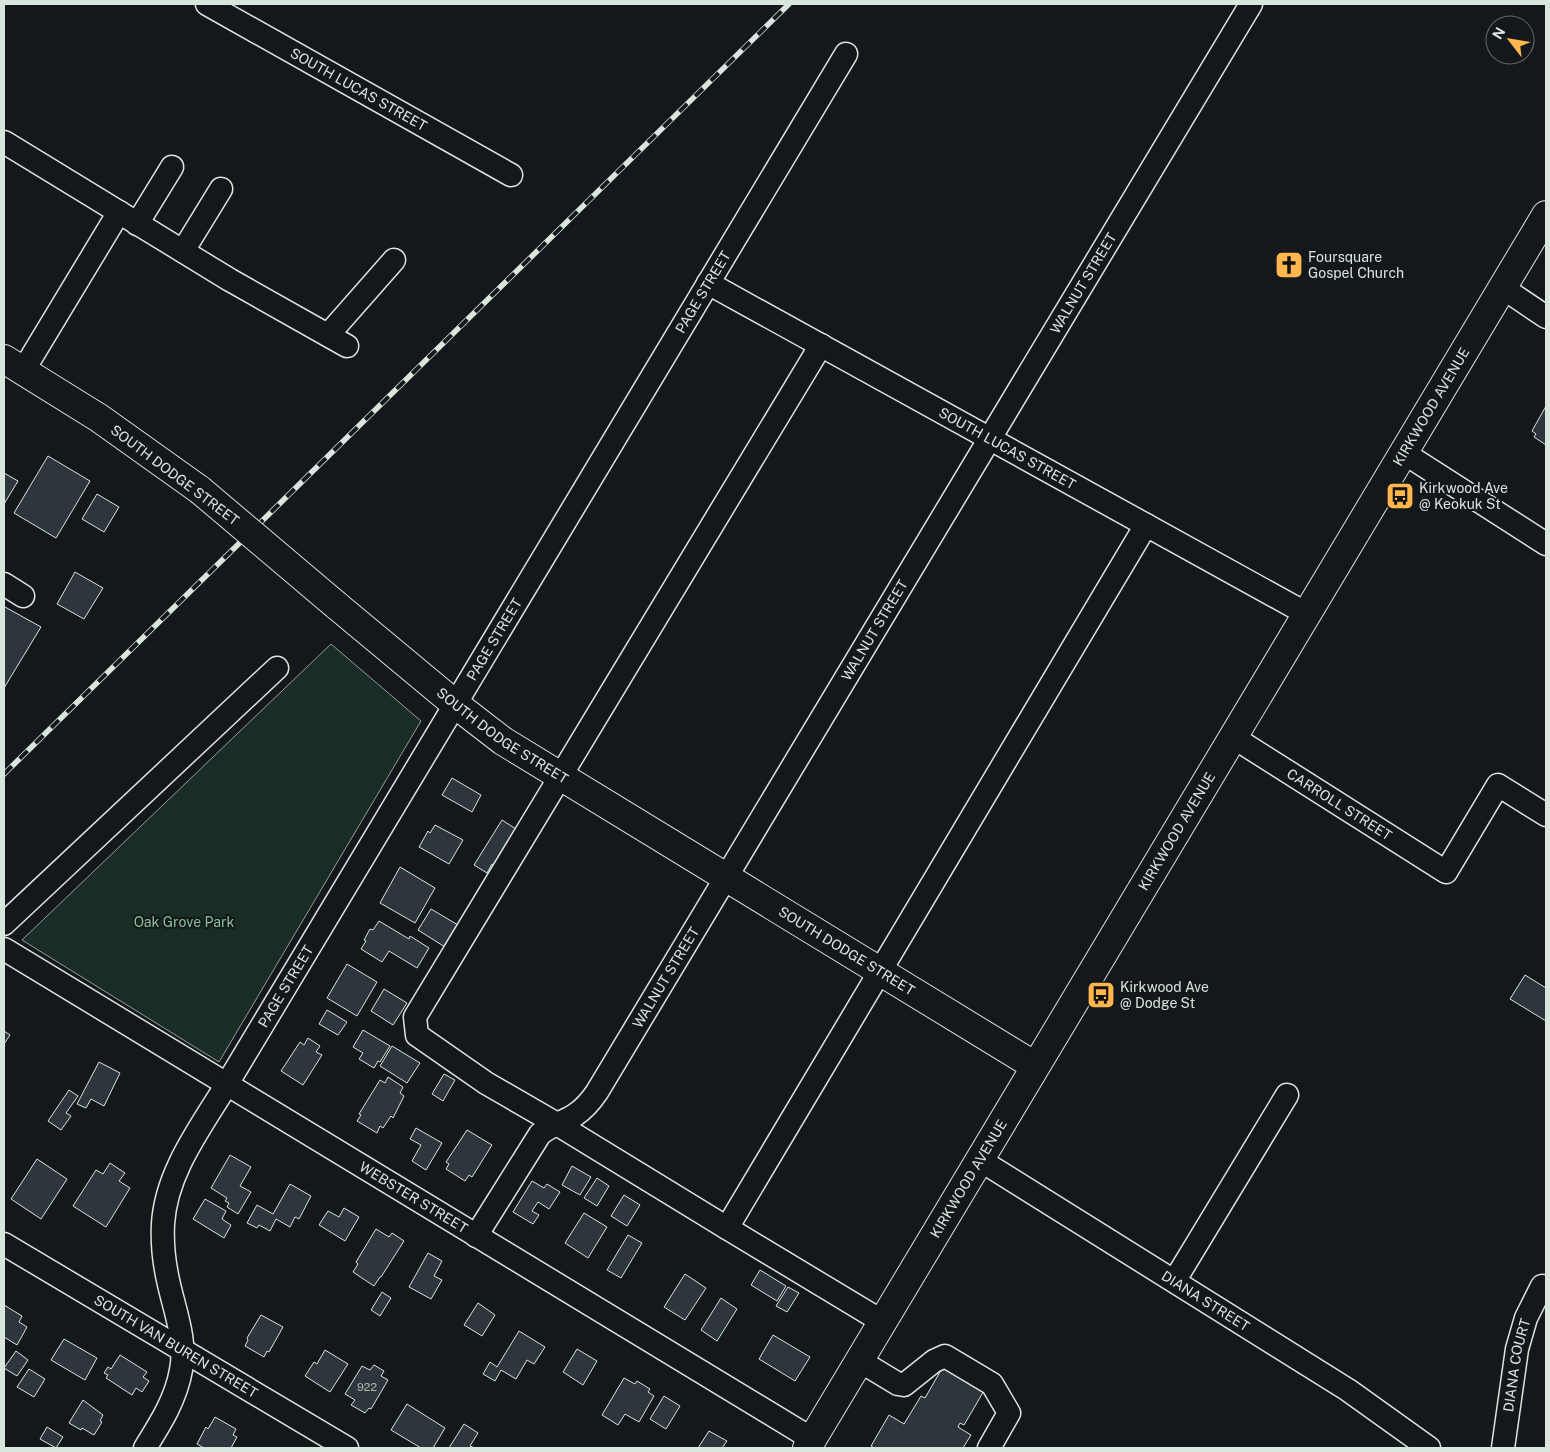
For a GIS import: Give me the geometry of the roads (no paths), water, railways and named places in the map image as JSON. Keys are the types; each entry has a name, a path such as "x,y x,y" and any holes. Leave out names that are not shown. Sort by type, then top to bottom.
{"main road":[{"name":"KIRKWOOD AVENUE","path":"809,1444 1546,215"},
{"name":"SOUTH DODGE STREET","path":"13,365 99,418 200,490 454,704 503,741 1035,1066"}],"street":[{"name":"SOUTH LUCAS STREET","path":"207,4 511,175"},
{"name":"WALNUT STREET","path":"476,1236 540,1134 550,1126 574,1116 588,1104 597,1092 1250,4"},
{"name":"PAGE STREET","path":"145,1448 164,1417 175,1394 182,1369 182,1350 177,1315 168,1282 164,1254 163,1223 168,1197 186,1151 846,54"},
{"path":"4,142 230,280 347,346"},
{"path":"13,365 128,218 172,167"},
{"path":"183,251 221,189"},
{"path":"328,335 394,260"},
{"name":"SOUTH LUCAS STREET","path":"708,283 1307,614"},
{"path":"1503,288 1546,317"},
{"path":"821,345 415,1016 417,1035 486,1083 883,1322"},
{"path":"1404,453 1546,544"},
{"path":"727,1228 1146,525"},
{"path":"4,584 23,596"},
{"path":"4,924 277,668"},
{"name":"CARROLL STREET","path":"1233,737 1446,872 1498,785 1546,815"},
{"name":"WEBSTER STREET","path":"10,952 476,1236 809,1444"},
{"path":"1175,1280 1287,1094"},
{"name":"DIANA STREET","path":"980,1160 1175,1280 1348,1390 1429,1448"},
{"name":"SOUTH VAN BUREN STREET","path":"4,1244 347,1448"},
{"name":"DIANA COURT","path":"1503,1448 1517,1349 1526,1318 1542,1286"},
{"path":"860,1361 898,1384 904,1385 934,1361 945,1356 992,1384 1009,1413 989,1448"}],"railway":[{"path":"4,774 789,4"}],"place":[{"name":"Foursquare Gospel Church","path":"1289,265"},
{"name":"Kirkwood Ave @ Keokuk St","path":"1400,496"},
{"name":"Kirkwood Ave @ Dodge St","path":"1101,995"}],"park label":[{"name":"Oak Grove Park","path":"184,922"}]}
